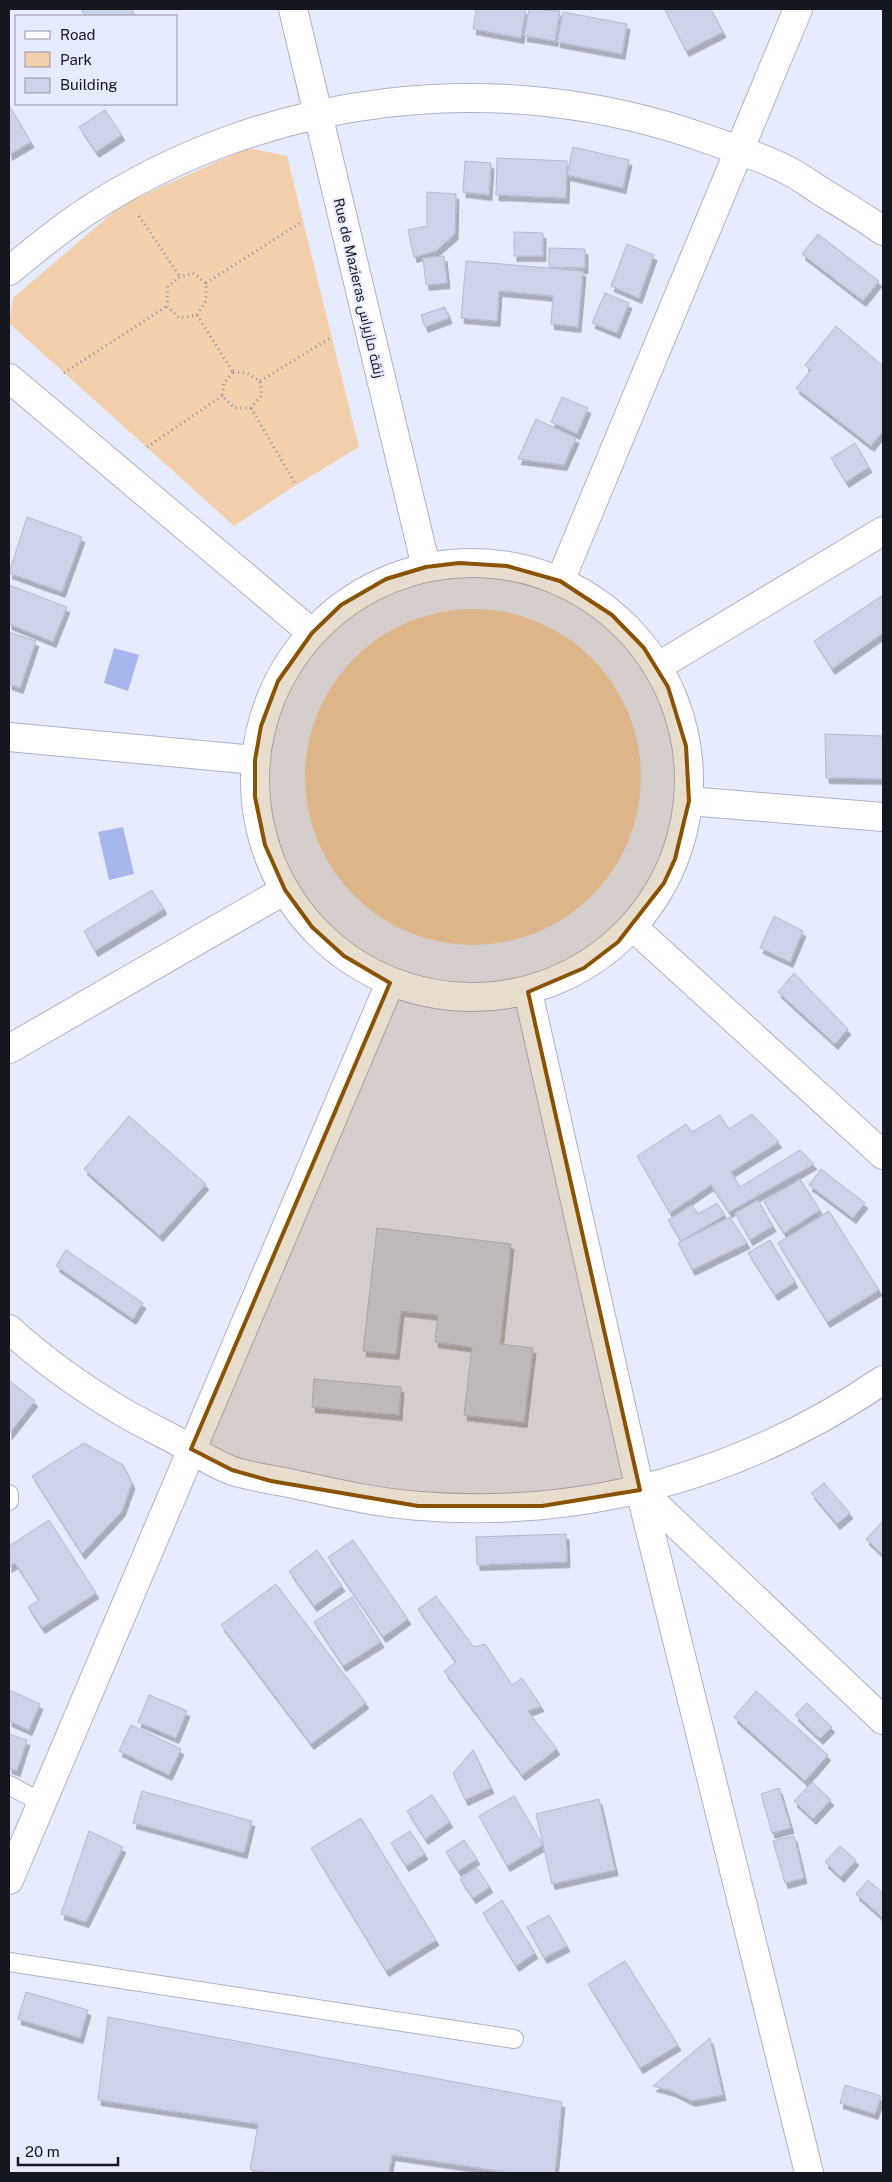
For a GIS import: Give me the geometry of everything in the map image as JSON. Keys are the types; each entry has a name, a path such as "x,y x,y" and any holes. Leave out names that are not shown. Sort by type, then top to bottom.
{"street":[{"name":"Rue de Mazieras زنقة مازيراس","path":"293,9 426,567"},
{"path":"560,581 798,9"},
{"path":"9,271 84,213 146,178 224,142 318,114 412,100 510,98 559,103 631,116 679,129 781,167 799,176 883,231"},
{"path":"9,378 312,634"},
{"path":"657,666 883,531"},
{"path":"459,563 483,563 530,570 560,581 594,600 612,615 644,648 657,666 668,687 682,725 689,766 689,801 683,834 675,859 664,883 633,927 602,956 584,968 528,992 490,997 462,998 405,989 390,983 350,960 312,927 285,890 265,846 255,797 255,760 261,726 278,681 290,660 322,622 341,605 363,591 386,580 426,567 459,563"},
{"path":"9,737 255,760"},
{"path":"689,801 883,817"},
{"path":"9,1049 285,890"},
{"path":"633,927 883,1155"},
{"path":"9,1880 15,1848 42,1803 390,983"},
{"path":"528,992 640,1490 809,2173"},
{"path":"9,1329 64,1374 90,1392 191,1450 232,1470 271,1481 352,1497 418,1506 493,1509 542,1506 592,1500 640,1490 708,1470 772,1444 834,1412 883,1380"},
{"path":"640,1490 883,1720"}],"lane":[{"path":"9,1494 9,1502"},
{"path":"9,1785 42,1803"},
{"path":"9,1962 514,2039"}],"path":[{"path":"134,209 180,277"},
{"path":"206,283 303,221"},
{"path":"193,273 206,283 206,301 197,315 179,318 167,306 168,286 180,277 193,273"},
{"path":"64,373 167,306"},
{"path":"197,315 233,372"},
{"path":"260,381 332,337"},
{"path":"233,372 247,373 260,381"},
{"path":"147,447 222,396 224,383 233,372"},
{"path":"222,396 235,408 251,408 262,395 260,381"},
{"path":"251,408 296,485"}],"highlighted area":[{"path":"459,563 507,566 560,581 612,615 644,648 668,687 686,746 689,801 675,859 664,883 618,942 584,968 528,992 640,1490 542,1506 418,1506 271,1481 232,1470 191,1449 390,983 344,956 312,927 285,890 265,845 255,797 255,760 261,726 278,681 312,633 341,605 386,579 426,567"}],"green space":[{"path":"248,148 287,156 359,447 296,485 234,526 9,323 13,298 123,204"},
{"path":"473,609 506,612 537,622 566,637 592,658 613,684 628,713 638,744 641,777 638,810 628,841 613,870 592,896 566,917 537,932 506,942 473,945 440,942 409,932 380,917 354,896 333,870 318,841 308,810 305,777 308,744 318,713 333,684 354,658 380,637 409,622 440,612"}],"water":[{"path":"114,648 139,655 128,691 104,683"},
{"path":"123,827 134,874 109,880 98,832"}],"building":[{"path":"81,9 132,9 135,15 84,15"},
{"path":"476,9 526,9 521,38 473,29"},
{"path":"529,9 560,11 555,41 524,36"},
{"path":"711,9 723,32 686,51 665,10"},
{"path":"563,12 627,24 622,54 557,42"},
{"path":"9,105 31,142 9,155"},
{"path":"105,110 122,135 96,152 79,127"},
{"path":"573,147 629,160 623,188 567,175"},
{"path":"497,158 567,161 566,198 496,195"},
{"path":"465,161 491,163 489,195 463,192"},
{"path":"427,192 456,194 455,234 436,251 414,257 408,230 427,226"},
{"path":"514,232 543,233 543,256 514,256"},
{"path":"818,234 879,281 863,301 802,254"},
{"path":"627,244 654,255 639,298 611,286"},
{"path":"549,248 585,249 585,268 549,267"},
{"path":"444,256 447,283 426,285 423,258"},
{"path":"466,261 583,271 578,327 551,324 553,296 499,291 497,321 461,318"},
{"path":"605,293 629,303 617,333 592,323"},
{"path":"445,307 449,318 425,327 421,315"},
{"path":"836,326 883,366 883,431 871,446 796,388 811,370 805,365"},
{"path":"562,397 588,408 577,434 551,422"},
{"path":"536,419 576,438 564,465 518,459"},
{"path":"855,443 869,467 846,482 831,458"},
{"path":"27,517 82,537 62,592 9,573"},
{"path":"9,585 67,607 53,642 9,624"},
{"path":"883,595 883,633 832,669 814,641"},
{"path":"9,632 36,641 20,688 9,684"},
{"path":"825,734 883,736 883,779 826,778"},
{"path":"152,890 164,909 95,951 84,931"},
{"path":"774,916 803,931 790,962 760,948"},
{"path":"794,973 848,1029 835,1044 778,992"},
{"path":"752,1114 779,1142 731,1172 740,1187 800,1150 814,1164 729,1212 711,1185 670,1213 637,1156 686,1124 692,1132 720,1115 729,1129"},
{"path":"129,1116 206,1184 160,1236 84,1169"},
{"path":"821,1169 865,1203 853,1218 809,1185"},
{"path":"800,1179 820,1210 784,1233 764,1202"},
{"path":"758,1200 773,1226 750,1240 735,1213"},
{"path":"717,1203 725,1215 681,1241 668,1220 692,1205 698,1214"},
{"path":"829,1211 879,1290 827,1322 778,1243"},
{"path":"730,1217 747,1243 692,1270 678,1243"},
{"path":"377,1228 511,1244 500,1344 533,1348 524,1422 464,1415 472,1347 435,1342 438,1315 401,1311 396,1354 363,1351"},
{"path":"770,1240 795,1282 775,1295 748,1253"},
{"path":"66,1250 143,1303 133,1319 56,1266"},
{"path":"314,1379 401,1387 399,1415 312,1407"},
{"path":"9,1380 35,1401 9,1434"},
{"path":"84,1443 123,1465 132,1483 122,1511 82,1554 32,1476"},
{"path":"824,1483 850,1513 837,1524 811,1493"},
{"path":"49,1520 96,1593 42,1628 28,1607 39,1600 15,1563 9,1567 9,1546"},
{"path":"883,1521 883,1555 866,1539"},
{"path":"566,1534 567,1562 477,1565 476,1537"},
{"path":"353,1540 408,1619 383,1637 328,1557"},
{"path":"317,1550 342,1586 314,1606 289,1571"},
{"path":"276,1584 366,1703 311,1744 221,1625"},
{"path":"436,1596 474,1647 485,1644 512,1685 522,1678 541,1706 528,1711 557,1749 522,1775 444,1671 456,1662 418,1609"},
{"path":"352,1597 381,1642 343,1666 314,1622"},
{"path":"9,1690 40,1704 29,1730 9,1721"},
{"path":"756,1691 828,1755 805,1781 734,1717"},
{"path":"149,1695 187,1711 176,1738 138,1722"},
{"path":"807,1703 832,1727 820,1739 795,1715"},
{"path":"131,1725 181,1749 169,1775 119,1751"},
{"path":"9,1734 27,1740 17,1771 9,1768"},
{"path":"473,1750 491,1788 465,1800 453,1773"},
{"path":"812,1782 831,1800 813,1819 794,1801"},
{"path":"779,1788 791,1828 772,1833 761,1794"},
{"path":"142,1791 252,1821 244,1853 133,1823"},
{"path":"432,1795 450,1822 425,1839 407,1811"},
{"path":"514,1796 543,1845 507,1866 479,1816"},
{"path":"599,1799 615,1870 552,1884 536,1814"},
{"path":"361,1818 436,1940 386,1971 311,1848"},
{"path":"89,1831 123,1847 86,1922 61,1914"},
{"path":"410,1831 425,1854 406,1866 391,1843"},
{"path":"794,1836 804,1878 785,1883 773,1841"},
{"path":"464,1840 477,1859 458,1871 446,1852"},
{"path":"840,1846 856,1860 841,1877 825,1862"},
{"path":"477,1868 490,1887 473,1898 460,1879"},
{"path":"868,1880 883,1893 883,1918 856,1894"},
{"path":"502,1900 535,1953 516,1966 483,1913"},
{"path":"549,1915 567,1946 544,1958 527,1927"},
{"path":"625,1961 678,2045 640,2068 588,1984"},
{"path":"26,1992 88,2010 80,2038 18,2019"},
{"path":"108,2017 562,2102 555,2173 512,2173 392,2155 389,2173 272,2173 250,2170 258,2124 98,2100"},
{"path":"710,2038 723,2095 692,2101 672,2091 653,2086"},
{"path":"845,2085 881,2096 875,2114 840,2103"}]}
